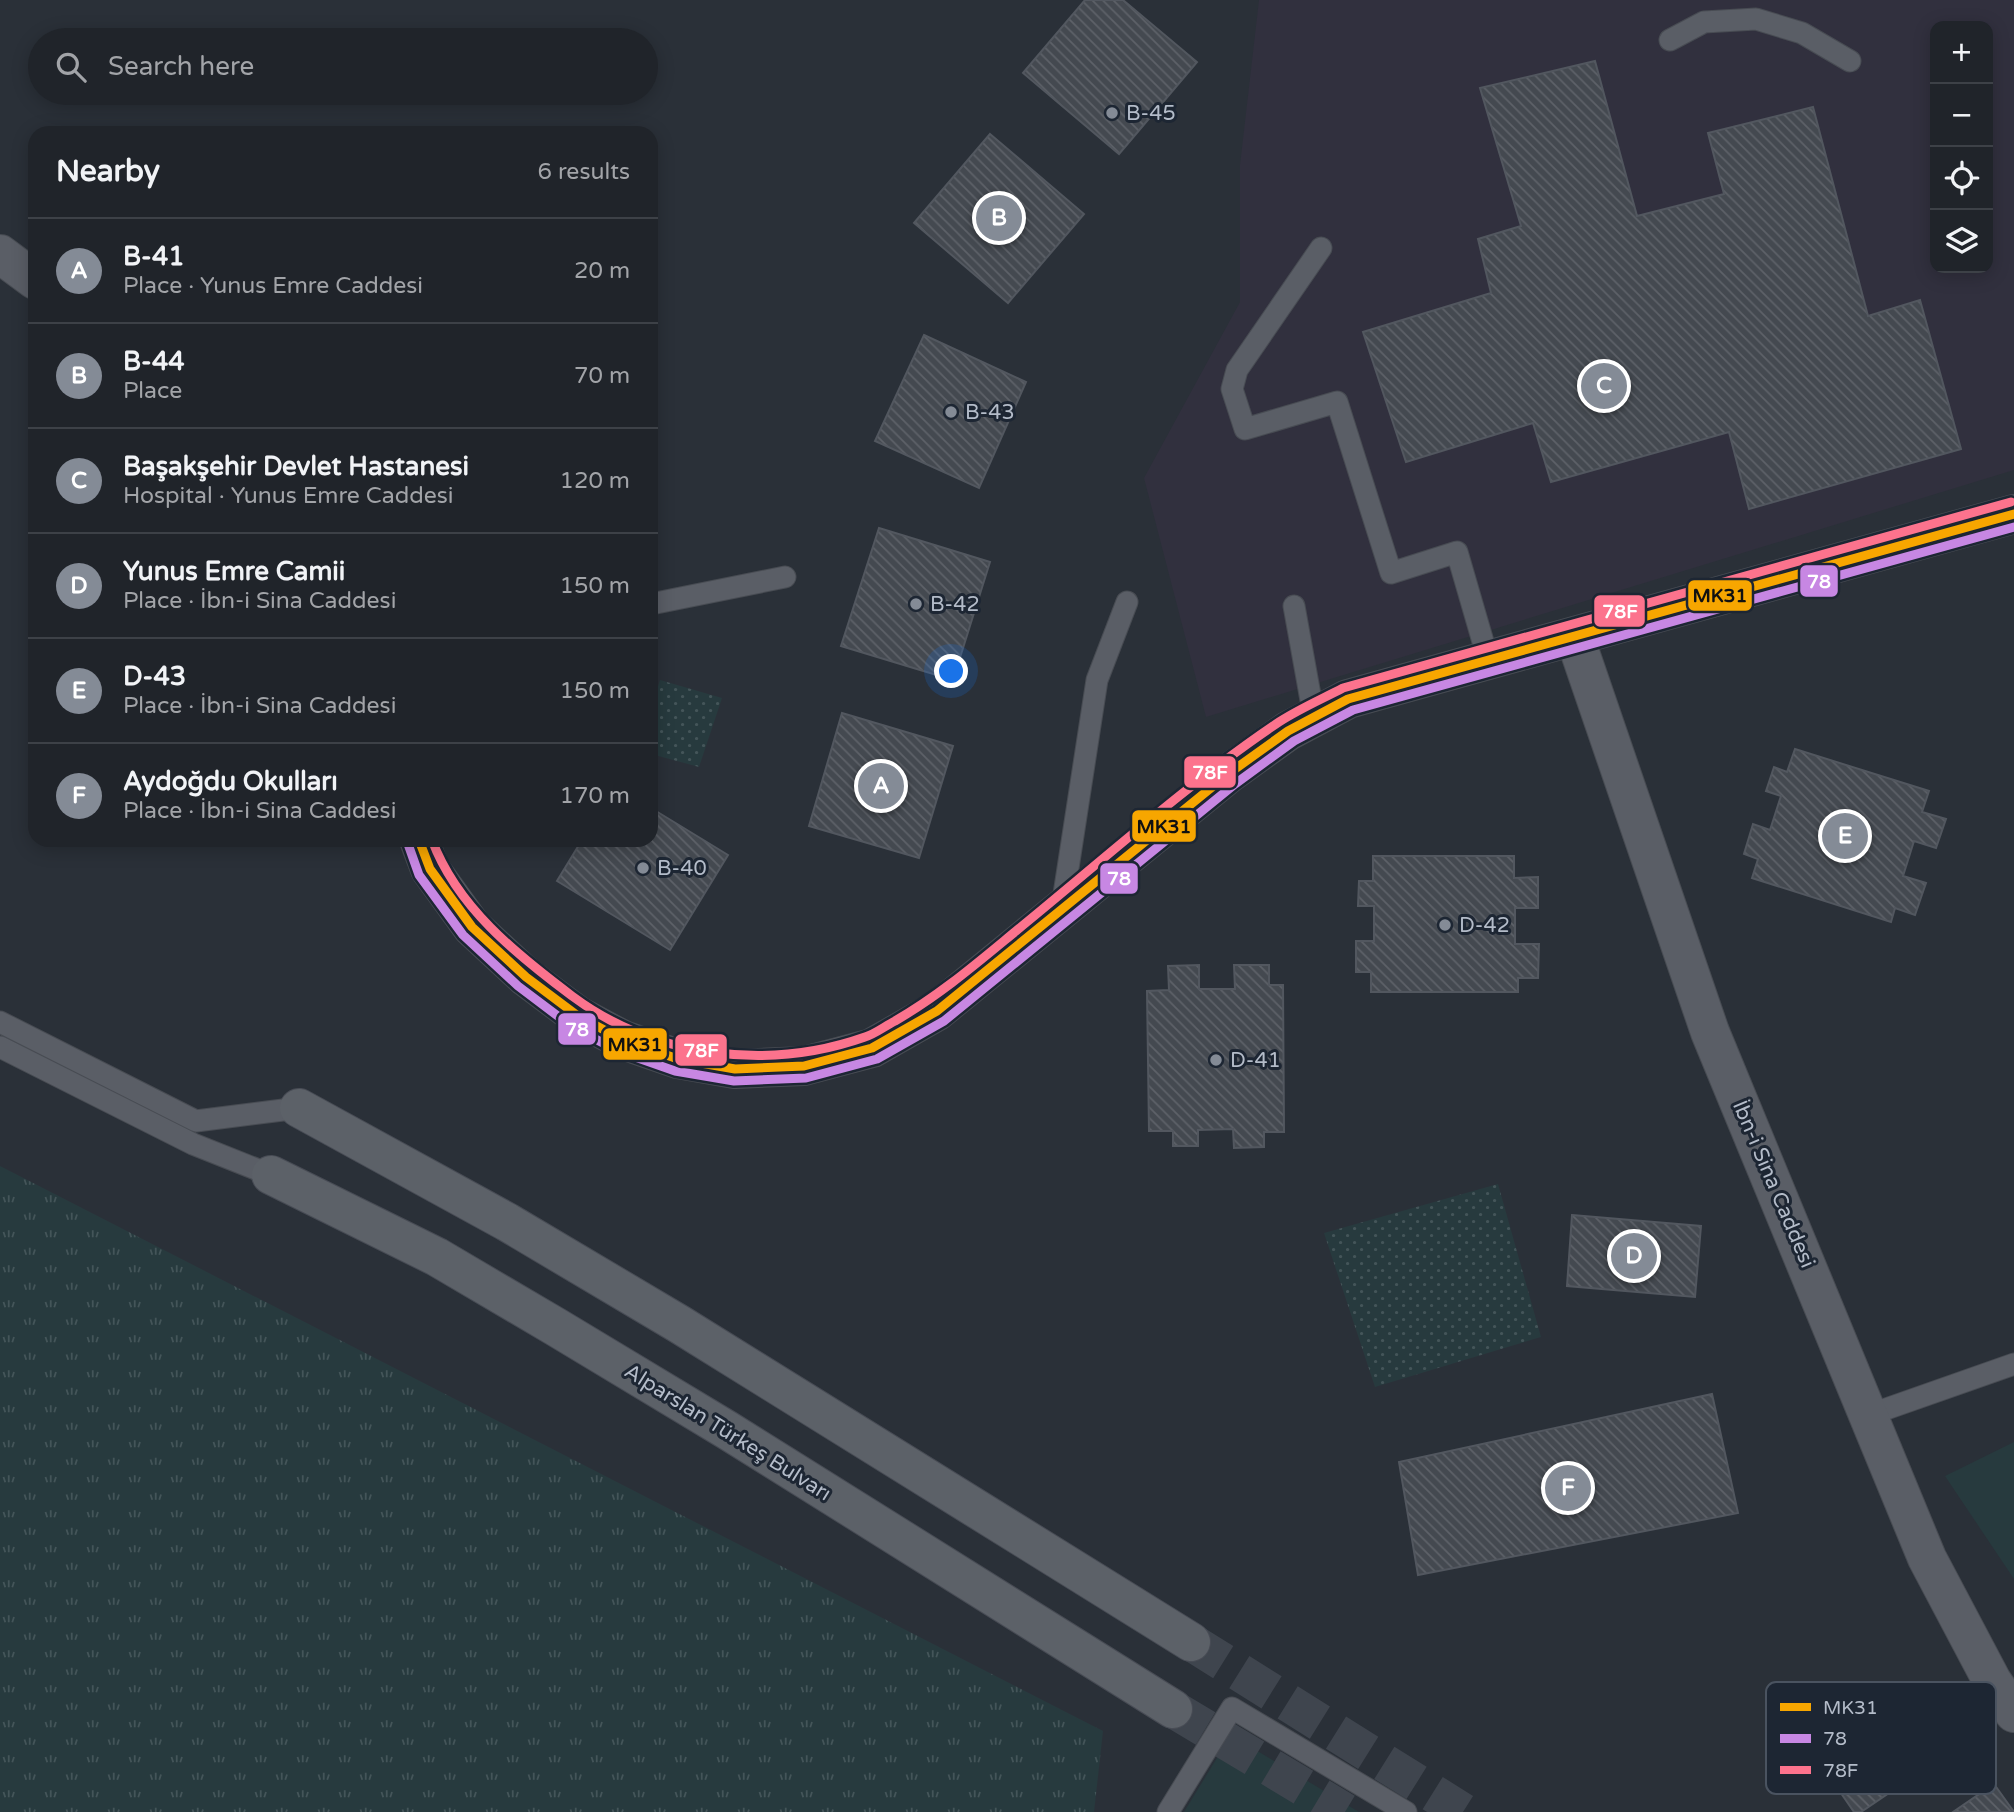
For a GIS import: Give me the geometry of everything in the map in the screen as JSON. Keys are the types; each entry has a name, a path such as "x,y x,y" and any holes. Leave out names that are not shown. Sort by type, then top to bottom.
{"main road":[{"path":"299,1108 507,1222 680,1324 1191,1642"},
{"name":"Alparslan Türkeş Bulvarı","path":"271,1175 437,1257 556,1326 1172,1709"}],"street":[{"path":"422,847 430,869 472,927 526,977 578,1016 623,1040 678,1059 735,1069 804,1066 872,1048 937,1011 1228,774 1288,731 1348,699 2014,514"},
{"name":"İbn-i Sina Caddesi","path":"1574,638 1710,1032 1927,1558 1993,1682"},
{"name":"İbn-i Sina Caddesi","path":"1996,1687 2014,1713"}],"lane":[{"path":"1670,40 1704,22 1756,19 1802,33 1850,61"},
{"path":"1321,248 1237,370 1232,390 1245,429 1337,402 1391,573 1457,552 1488,659"},
{"path":"658,603 785,577"},
{"path":"1062,909 1097,680 1127,602"},
{"path":"1294,606 1314,717"},
{"path":"0,1022 196,1121 299,1108"},
{"path":"0,1047 193,1144 271,1175"},
{"path":"1869,1415 2014,1363"},
{"path":"1168,1812 1232,1709 1406,1812"}],"shaded area":[{"path":"1259,0 2014,0 2014,470 1206,717 1144,478 1240,302 1240,165"}],"green space":[{"path":"660,680 722,698 699,767 658,756"},
{"path":"0,1166 1103,1731 1094,1812 0,1812"},
{"path":"1498,1184 1541,1337 1375,1387 1324,1233"},
{"path":"2014,1442 2014,1579 1945,1476"},
{"path":"1231,1735 1359,1812 1184,1812"}],"building":[{"name":"B-45","path":"1085,0 1123,0 1197,62 1119,154 1023,73"},
{"path":"1595,61 1637,216 1724,194 1708,133 1813,107 1868,316 1920,300 1961,449 1749,509 1729,432 1551,482 1533,423 1406,462 1363,332 1491,293 1478,239 1521,226 1480,88"},
{"path":"990,134 1084,214 1008,303 914,223"},
{"name":"B-43","path":"924,335 1026,382 979,488 875,441"},
{"name":"B-42","path":"879,528 990,562 953,680 841,646"},
{"path":"842,713 953,746 919,858 809,826"},
{"path":"1795,749 1929,791 1922,812 1946,819 1936,848 1914,841 1903,876 1926,883 1915,915 1895,908 1891,922 1752,878 1758,859 1744,854 1753,824 1770,830 1781,796 1766,791 1774,767 1787,772"},
{"name":"B-40","path":"658,812 728,855 670,950 557,881 578,847 658,847"},
{"name":"D-42","path":"1373,856 1514,856 1514,878 1538,877 1538,908 1515,908 1515,944 1539,944 1538,978 1518,978 1518,992 1371,992 1371,972 1356,972 1356,941 1374,941 1374,906 1358,906 1359,881 1373,881"},
{"name":"D-41","path":"1199,965 1199,989 1235,989 1234,965 1269,965 1269,985 1283,985 1284,1132 1264,1132 1264,1147 1234,1148 1233,1129 1198,1130 1198,1146 1173,1146 1173,1131 1149,1131 1147,991 1169,990 1168,966"},
{"path":"1572,1215 1701,1226 1695,1297 1567,1286"},
{"path":"1712,1394 1738,1513 1418,1575 1399,1462"},
{"path":"1996,1787 2014,1812 1953,1812 1979,1794 1996,1794"},
{"path":"1842,1794 1888,1794 1861,1812 1854,1812"}],"tunnel":[{"path":"1191,1642 1463,1812"},
{"path":"1173,1709 1345,1812"}],"transit line":[{"name":"78F","path":"435,847 457,887 490,927 551,980 604,1017 639,1033 676,1045 714,1052 790,1054 828,1048 873,1034 927,1001 1245,746 1279,722 1343,688 2011,502"},
{"name":"MK31","path":"422,847 430,869 472,927 526,977 578,1016 623,1040 678,1059 735,1069 804,1066 872,1048 937,1011 1228,774 1288,731 1348,699 2014,514"},
{"name":"78","path":"409,847 419,875 463,935 518,986 571,1026 618,1051 675,1071 734,1081 806,1078 877,1059 944,1021 1235,784 1294,741 1353,710 2014,527"}],"place":[{"name":"B-45","path":"1112,113"},
{"name":"B-44","path":"999,218"},
{"name":"Başakşehir Devlet Hastanesi","path":"1604,386"},
{"name":"B-43","path":"951,412"},
{"name":"B-42","path":"916,604"},
{"name":"B-41","path":"881,786"},
{"name":"D-43","path":"1845,836"},
{"name":"B-40","path":"643,868"},
{"name":"D-42","path":"1445,925"},
{"name":"D-41","path":"1216,1060"},
{"name":"Yunus Emre Camii","path":"1634,1256"},
{"name":"Aydoğdu Okulları","path":"1568,1488"}]}
